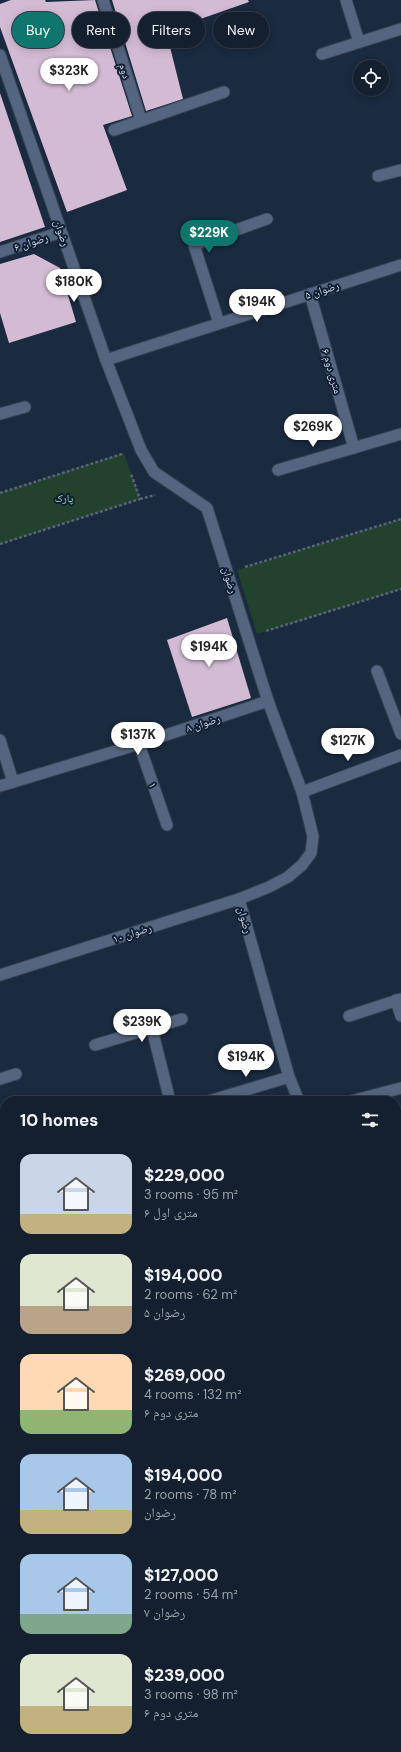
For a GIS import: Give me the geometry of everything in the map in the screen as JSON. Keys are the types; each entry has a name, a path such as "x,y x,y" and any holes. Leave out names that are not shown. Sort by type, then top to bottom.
{"street":[{"name":"دوم","path":"103,0 141,120"},
{"path":"346,0 359,42"},
{"path":"322,54 401,29"},
{"name":"رضوان","path":"1,60 106,360 141,450 154,472 182,489 208,508 268,701 302,792 313,836 311,853 302,865 288,877 269,888 239,899 289,1077 297,1096"},
{"path":"114,130 224,92"},
{"path":"378,176 401,170"},
{"path":"218,323 194,245 267,219"},
{"name":"رضوان ۶","path":"0,252 61,232"},
{"name":"رضوان ۵","path":"106,360 401,265"},
{"name":"۶ متری دوم","path":"310,294 354,448"},
{"path":"0,414 25,406"},
{"path":"278,470 401,434"},
{"path":"377,671 401,734"},
{"name":"رضوان ۸","path":"0,786 138,744 268,701"},
{"path":"0,740 13,782"},
{"name":"۱","path":"138,744 167,825"},
{"path":"302,792 401,755"},
{"name":"رضوان ۱۰","path":"0,974 239,899"},
{"path":"349,1016 398,1000 401,1016"},
{"path":"95,1046 182,1019"},
{"path":"152,1029 169,1096"},
{"path":"0,1079 16,1074"},
{"path":"226,1096 289,1077"},
{"path":"371,1096 401,1088"}],"path":[{"path":"0,492 124,453 126,460"},
{"path":"131,473 140,499"},
{"path":"0,544 140,499 157,495"},
{"path":"229,576 237,570 401,519"},
{"path":"249,641 257,634 401,589"}],"green space":[{"name":"پارک","path":"124,453 140,499 0,544 0,493"},
{"path":"401,519 401,589 257,634 237,570"}],"building":[{"path":"11,0 45,0 46,2 95,0 99,12 72,12 72,48 110,48 132,116 103,125 127,190 67,212 0,27 0,4"},
{"path":"112,0 248,0 249,2 220,12 213,12 213,15 205,17 205,12 138,12 138,48 170,48 183,99 146,111 127,48 130,48 130,12 116,12"},
{"path":"0,93 45,227 0,242"},
{"path":"34,254 60,268 76,322 9,343 0,313 0,264"},
{"path":"227,618 251,698 192,717 167,640"}]}
